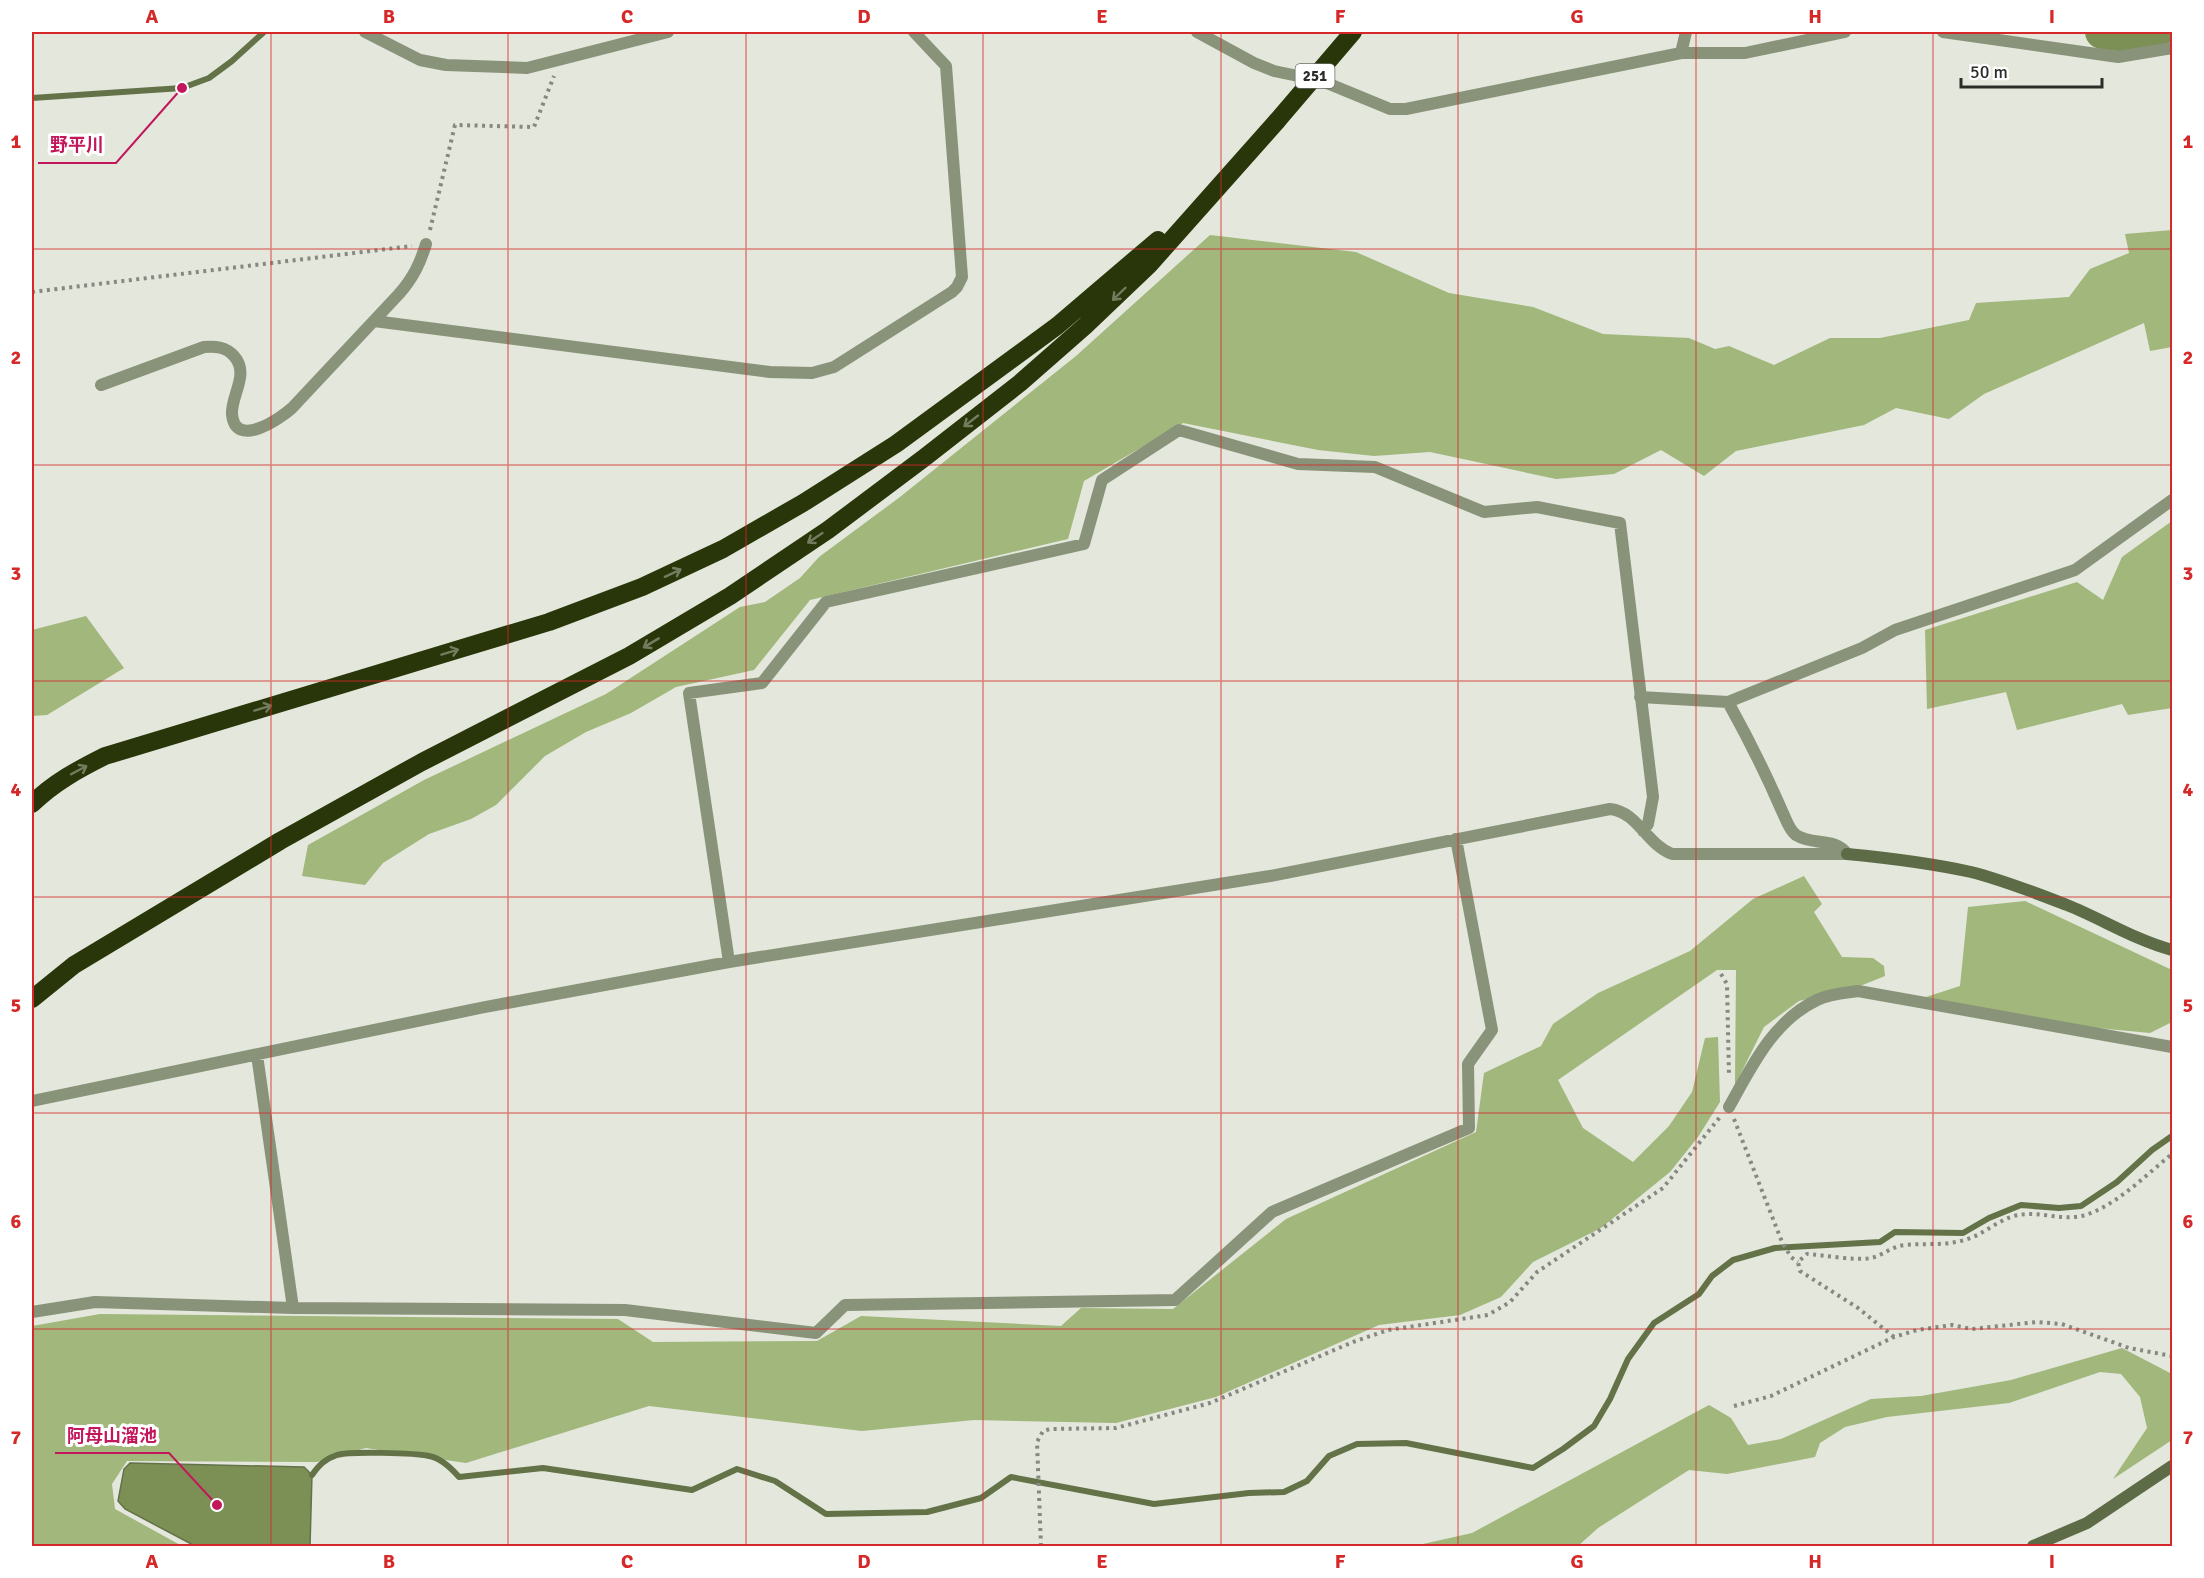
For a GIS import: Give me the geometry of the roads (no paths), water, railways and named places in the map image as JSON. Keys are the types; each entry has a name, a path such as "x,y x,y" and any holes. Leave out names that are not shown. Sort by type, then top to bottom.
{"highway":[{"name":"251","path":"1215,189 1353,32"},
{"path":"32,804 43,792 105,756 549,622 642,587 723,549 887,450 978,385 1057,326 1215,189"},
{"path":"32,999 74,965 280,841 422,762 629,656 730,596 828,530 933,452 1020,383 1085,326 1149,265 1215,189"}],"street":[{"path":"365,32 420,60 446,65 528,68 668,32"},
{"path":"374,321 770,372 812,374 834,368 952,292 962,277 945,66 914,32"},
{"path":"1197,32 1254,63 1322,81 1389,109 1406,110 1683,43 1745,53 1845,32"},
{"path":"1943,32 2118,57 2172,48"},
{"path":"101,385 204,347 216,346 227,350 239,363 241,372 232,413 233,420 245,430 258,430 278,420 292,408 374,321 411,280 420,265 426,244"},
{"path":"729,962 689,693 762,683 826,602 1084,544 1102,480 1179,430 1298,464 1375,467 1484,512 1537,507 1620,523 1653,797 1648,824 1643,831"},
{"path":"1640,697 1728,702 1862,648 1895,630 2074,570 2172,500"},
{"path":"1728,702 1763,766 1789,826 1796,835 1809,840 1836,844 1847,854"},
{"path":"32,1101 480,1008 729,962 1270,876 1610,809 1622,810 1632,817 1654,843 1672,854 1847,854 1901,859 1972,873 2069,906 2128,934 2172,950"},
{"path":"32,1311 94,1302 293,1308 625,1310 816,1333 845,1305 1175,1300 1272,1212 1469,1128 1468,1064 1492,1030 1456,838"},
{"path":"1729,1107 1770,1037 1788,1020 1816,1000 1858,991 2172,1047"},
{"path":"257,1055 293,1308"},
{"path":"2033,1546 2087,1523 2172,1466"}],"waterway":[{"path":"32,98 182,88 209,78 264,32"},
{"path":"2102,32 2127,35 2156,32"},
{"path":"312,1475 323,1463 337,1455 368,1453 433,1457 446,1464 459,1477 543,1468 692,1490 737,1469 775,1481 826,1514 927,1512 981,1498 1011,1477 1154,1504 1249,1493 1284,1492 1307,1481 1329,1456 1357,1444 1406,1443 1533,1468 1594,1426 1610,1399 1628,1359 1654,1323 1699,1294 1712,1276 1733,1260 1775,1248 1880,1242 1895,1232 1963,1233 1989,1218 2021,1205 2059,1208 2081,1206 2117,1182 2152,1150 2172,1136"}],"place":[{"name":"野平川","path":"182,88"},
{"name":"阿母山溜池","path":"217,1505"}]}
